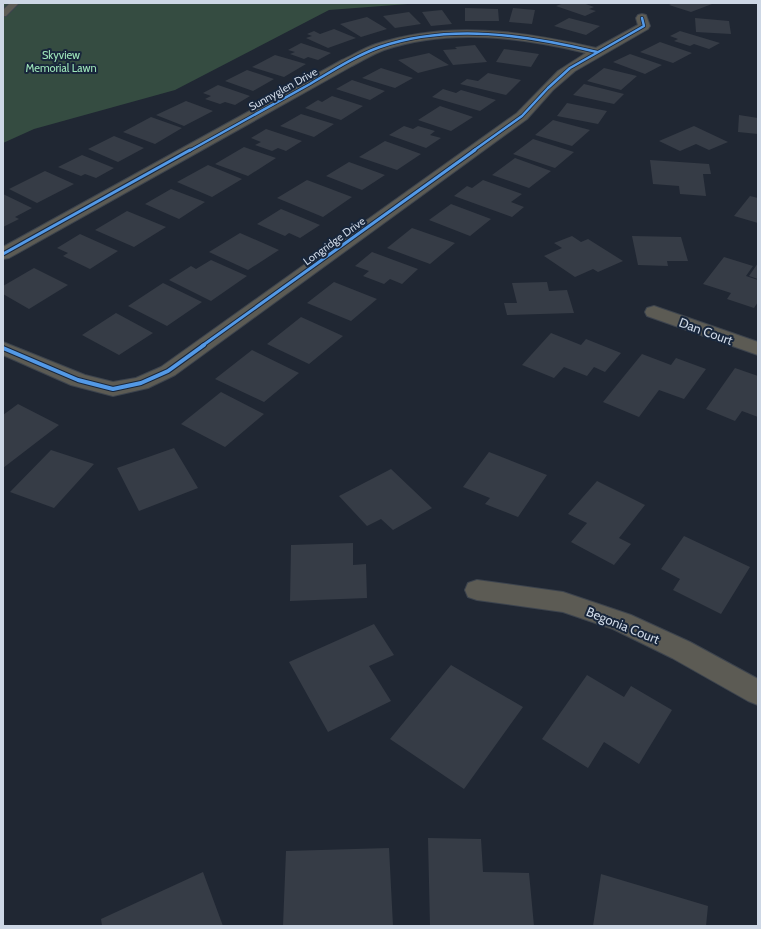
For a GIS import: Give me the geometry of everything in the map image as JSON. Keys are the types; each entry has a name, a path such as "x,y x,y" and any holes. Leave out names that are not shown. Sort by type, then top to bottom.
{"street":[{"name":"Longridge Drive","path":"3,348 78,380 112,389 141,383 168,371 522,116 558,79 576,64 632,35 644,26 642,18"},
{"name":"Sunnyglen Drive","path":"3,254 347,63 378,48 403,41 455,34 500,34 551,41 597,52"},
{"name":"Dan Court","path":"654,312 758,349"},
{"name":"Begonia Court","path":"477,590 563,602 622,622 681,650 758,693"}],"lane":[{"path":"3,14 15,3"}],"green space":[{"name":"Skyview Memorial Lawn","path":"3,3 421,3 329,10 175,90 34,129 3,143"}],"building":[{"path":"564,3 583,3 594,7 589,9 596,11 585,16 556,6"},
{"path":"673,3 712,4 691,12 669,5"},
{"path":"465,8 498,9 499,21 465,21"},
{"path":"513,8 535,10 532,24 509,22"},
{"path":"442,10 452,24 431,26 422,12"},
{"path":"409,12 421,24 395,28 383,16"},
{"path":"367,17 387,29 361,37 340,24"},
{"path":"569,18 600,26 586,35 554,26"},
{"path":"695,18 729,21 731,34 696,32"},
{"path":"334,29 356,38 328,48 306,38 312,36 307,34 314,31 320,34"},
{"path":"680,31 720,43 709,49 694,44 690,46 674,41 678,39 670,36"},
{"path":"660,42 692,53 673,63 640,52"},
{"path":"301,43 331,53 318,60 308,57 304,59 290,54 295,52 288,50"},
{"path":"475,45 487,62 453,65 443,50 457,49 455,47"},
{"path":"504,49 539,54 531,67 496,62"},
{"path":"429,53 449,65 418,73 398,60"},
{"path":"630,54 662,65 645,74 613,62"},
{"path":"275,55 306,64 284,77 252,67"},
{"path":"381,68 413,78 395,88 362,78"},
{"path":"604,68 637,76 621,90 587,81"},
{"path":"247,70 274,79 253,91 225,81"},
{"path":"488,73 521,80 506,95 460,84 467,79 478,81"},
{"path":"352,80 385,91 370,100 336,89"},
{"path":"584,84 624,94 614,104 573,95"},
{"path":"218,85 250,96 235,105 225,102 220,104 205,99 211,96 203,93"},
{"path":"443,89 456,93 461,90 496,100 480,111 432,97"},
{"path":"332,96 363,106 341,120 305,108 318,100 322,102"},
{"path":"186,101 213,111 184,126 156,115"},
{"path":"567,103 607,111 598,124 557,116"},
{"path":"440,106 473,117 451,131 418,120"},
{"path":"301,114 334,124 314,137 280,126"},
{"path":"739,115 758,118 758,134 738,132"},
{"path":"151,117 182,128 155,144 123,132"},
{"path":"553,120 590,130 572,146 535,135"},
{"path":"404,126 413,129 418,126 435,131 430,135 441,138 426,148 389,135"},
{"path":"694,126 728,142 709,150 696,144 680,151 659,141"},
{"path":"266,129 302,141 286,151 278,148 272,151 255,145 261,142 251,138"},
{"path":"114,136 144,148 118,162 88,149"},
{"path":"533,139 574,152 555,168 513,154"},
{"path":"385,141 421,154 397,170 359,157"},
{"path":"244,147 276,158 248,176 215,164"},
{"path":"82,155 114,168 96,178 85,174 81,176 58,167"},
{"path":"515,158 551,171 529,188 492,175"},
{"path":"650,160 709,164 711,174 703,174 706,196 680,194 679,186 653,184"},
{"path":"349,162 385,175 362,190 326,176"},
{"path":"208,165 242,179 212,197 177,182"},
{"path":"45,171 74,184 37,203 9,189"},
{"path":"307,180 352,197 323,217 277,198"},
{"path":"483,180 522,194 511,202 524,207 512,217 454,196 467,186 472,188"},
{"path":"171,189 205,202 179,219 145,204"},
{"path":"3,194 32,208 15,217 19,219 3,227"},
{"path":"750,196 758,198 758,223 734,216"},
{"path":"451,204 491,219 470,236 429,220"},
{"path":"281,209 320,225 300,238 289,233 285,236 257,224"},
{"path":"127,211 166,227 134,247 95,230"},
{"path":"412,228 455,243 430,264 387,248"},
{"path":"240,233 279,250 248,270 209,252"},
{"path":"80,234 118,251 90,269 63,256 68,253 57,248"},
{"path":"572,236 581,242 588,239 623,261 598,272 593,269 575,277 544,256 562,248 554,243"},
{"path":"632,236 681,237 688,261 667,261 668,266 638,265"},
{"path":"372,252 418,269 402,284 390,279 384,284 363,276 369,271 355,266"},
{"path":"724,257 753,266 746,276 758,280 758,302 754,308 727,299 731,293 703,284"},
{"path":"211,260 247,276 211,301 169,280 191,266 196,269"},
{"path":"758,263 758,279 749,276"},
{"path":"34,268 68,285 29,309 3,294 3,286"},
{"path":"334,282 377,299 351,321 307,303"},
{"path":"547,282 549,291 567,290 574,313 507,315 504,303 517,303 512,283"},
{"path":"163,283 202,302 167,326 128,306"},
{"path":"116,313 153,333 119,355 82,335"},
{"path":"301,317 343,336 309,364 267,344"},
{"path":"551,333 581,345 586,339 621,353 605,372 594,367 587,376 564,367 554,378 522,365"},
{"path":"252,350 299,373 264,402 215,379"},
{"path":"642,354 671,365 676,358 706,369 684,399 659,390 639,417 603,402"},
{"path":"735,368 758,376 758,417 742,411 735,421 706,409"},
{"path":"221,392 264,414 225,447 181,424"},
{"path":"18,404 59,425 3,468 3,415"},
{"path":"174,448 198,488 139,511 117,468"},
{"path":"51,450 94,464 54,508 10,492"},
{"path":"489,452 547,475 518,517 485,504 490,498 463,487"},
{"path":"391,469 432,508 393,530 381,519 367,526 339,496"},
{"path":"597,481 645,505 619,538 631,544 614,565 571,542 587,523 568,514"},
{"path":"684,536 750,567 721,614 673,590 680,579 661,569"},
{"path":"353,543 353,565 366,564 367,598 290,601 291,545"},
{"path":"374,624 394,655 369,666 391,701 328,732 289,662"},
{"path":"451,665 523,707 464,789 390,739"},
{"path":"587,675 624,697 631,686 672,710 639,764 604,742 588,768 542,739"},
{"path":"428,838 481,839 483,872 529,873 534,926 430,926"},
{"path":"389,848 393,926 283,926 286,851"},
{"path":"203,872 223,926 102,926 101,919"},
{"path":"601,874 708,906 706,926 593,926"}],"cycle path":[{"path":"3,348 78,380 113,389 141,383 168,371 522,116 548,88 570,68 644,26 642,18"},
{"path":"3,254 347,63 380,47 434,35 461,33 516,36 543,40 597,52"}]}
